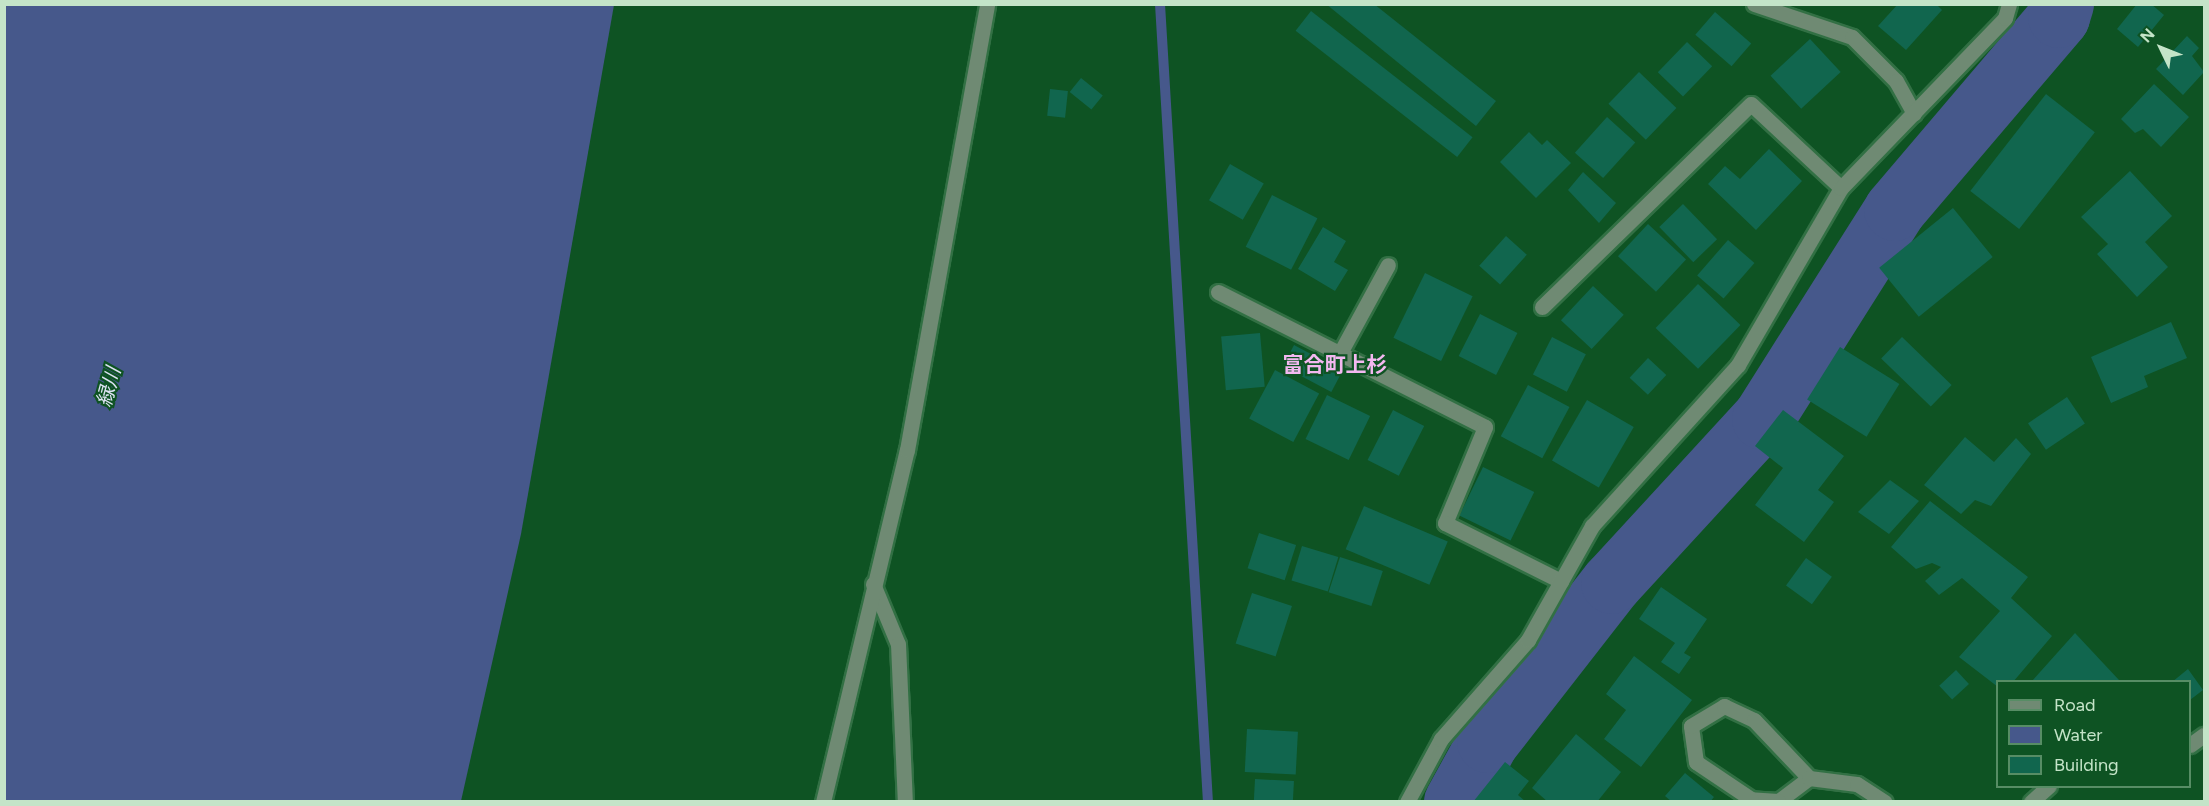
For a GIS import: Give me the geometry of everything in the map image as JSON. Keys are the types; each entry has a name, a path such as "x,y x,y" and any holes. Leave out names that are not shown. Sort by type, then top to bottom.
{"street":[{"path":"823,801 873,584 907,450 987,4"},
{"path":"1754,4 1852,37 1896,81 1914,113"},
{"path":"1407,801 1440,738 1528,640 1592,526 1738,365 1841,188 2005,18 2009,4"},
{"path":"1542,307 1751,104 1841,188"},
{"path":"1340,353 1388,265"},
{"path":"1218,292 1485,427 1445,523 1561,581"},
{"path":"873,584 898,644 905,801"},
{"path":"1809,778 1778,801 1751,799 1696,762 1692,726 1724,706 1754,720 1809,778 1857,784 1885,801"},
{"path":"2191,744 2205,735"},
{"path":"2031,801 2047,788"}],"water":[{"name":"緑川","path":"5,4 614,5 521,534 461,801 5,801"}],"building":[{"path":"1326,4 1374,4 1496,101 1476,126"},
{"path":"1898,4 1936,4 1942,10 1906,50 1878,26"},
{"path":"2137,4 2151,4 2164,15 2138,47 2117,29"},
{"path":"1311,11 1473,137 1457,157 1296,31"},
{"path":"1715,12 1751,43 1732,66 1695,35"},
{"path":"2187,36 2199,48 2192,56 2204,72 2183,95 2156,69"},
{"path":"1810,39 1841,72 1801,109 1771,76"},
{"path":"1687,42 1712,66 1683,97 1658,72"},
{"path":"1639,72 1676,108 1646,140 1608,104"},
{"path":"1081,78 1103,96 1091,110 1070,92"},
{"path":"2154,84 2189,117 2161,147 2143,129 2135,133 2121,119"},
{"path":"1050,89 1068,91 1065,118 1047,116"},
{"path":"2046,94 2095,132 2019,229 1970,191"},
{"path":"1607,117 1635,142 1603,178 1575,153"},
{"path":"1529,132 1542,145 1547,140 1571,163 1536,198 1500,162"},
{"path":"1769,149 1802,181 1756,230 1708,184 1725,166 1740,179"},
{"path":"1230,164 1264,184 1243,220 1209,200"},
{"path":"2130,171 2172,216 2145,242 2168,267 2137,297 2097,254 2108,244 2081,217"},
{"path":"1583,172 1616,203 1599,223 1568,190"},
{"path":"1272,195 1317,218 1291,270 1246,247"},
{"path":"1683,204 1717,239 1693,262 1659,227"},
{"path":"1953,208 1993,257 1919,317 1879,268"},
{"path":"1648,224 1686,259 1656,292 1618,256"},
{"path":"1323,227 1346,241 1334,262 1348,270 1335,291 1298,269"},
{"path":"1506,236 1527,255 1500,284 1479,266"},
{"path":"1728,240 1754,263 1724,298 1697,275"},
{"path":"1425,273 1473,296 1441,361 1393,338"},
{"path":"1698,284 1740,325 1698,369 1656,328"},
{"path":"1593,286 1624,315 1592,349 1561,320"},
{"path":"1480,314 1517,333 1496,375 1459,356"},
{"path":"2171,322 2187,358 2144,376 2148,387 2111,403 2091,357"},
{"path":"1260,333 1265,387 1226,390 1221,336"},
{"path":"1552,337 1586,354 1567,392 1533,374"},
{"path":"1902,337 1952,385 1931,407 1881,359"},
{"path":"1294,345 1343,371 1331,392 1283,366"},
{"path":"1840,347 1899,384 1867,437 1807,400"},
{"path":"1648,358 1666,375 1648,395 1630,378"},
{"path":"1275,370 1319,393 1293,442 1249,419"},
{"path":"1528,385 1569,407 1542,458 1501,436"},
{"path":"1327,395 1370,416 1349,460 1306,439"},
{"path":"2067,397 2085,424 2046,450 2028,423"},
{"path":"1587,400 1634,427 1599,488 1552,461"},
{"path":"1393,410 1424,426 1399,476 1368,460"},
{"path":"1783,410 1844,456 1818,490 1834,502 1804,542 1755,505 1783,468 1755,446"},
{"path":"1965,437 1994,462 2016,438 2031,454 1991,506 1975,500 1961,514 1924,485"},
{"path":"1483,467 1534,492 1511,541 1459,516"},
{"path":"1890,480 1919,501 1889,534 1858,512"},
{"path":"1930,501 2028,577 2011,598 2052,636 2015,680 1996,680 1996,685 1959,657 2000,611 1962,578 1939,595 1925,581 1941,567 1932,563 1916,569 1891,547"},
{"path":"1364,506 1448,542 1429,585 1346,549"},
{"path":"1259,533 1296,545 1285,580 1248,568"},
{"path":"1302,546 1338,557 1328,592 1291,580"},
{"path":"1340,557 1383,571 1371,606 1329,592"},
{"path":"1806,558 1832,577 1812,604 1786,586"},
{"path":"1661,587 1707,619 1684,653 1691,657 1679,674 1661,662 1675,643 1639,619"},
{"path":"1252,593 1292,606 1276,656 1236,643"},
{"path":"2075,633 2119,680 2033,680"},
{"path":"1634,656 1692,700 1641,767 1604,739 1626,710 1606,694"},
{"path":"2188,669 2203,690 2191,699 2191,680 2174,680"},
{"path":"1956,670 1969,684 1952,700 1939,686"},
{"path":"1247,729 1298,732 1296,775 1245,772"},
{"path":"1576,734 1621,772 1597,802 1548,802 1532,788"},
{"path":"1505,762 1529,781 1518,795 1526,802 1473,802"},
{"path":"1685,773 1714,797 1710,802 1672,802 1665,796"},
{"path":"1255,779 1294,781 1293,802 1254,802"}],"waterway":[{"path":"1160,4 1208,802"},
{"path":"1455,802 1488,742 1612,583 1763,419 1895,210 2059,17 2063,4"}],"district":[{"name":"富合町上杉","path":"1335,365"}]}
